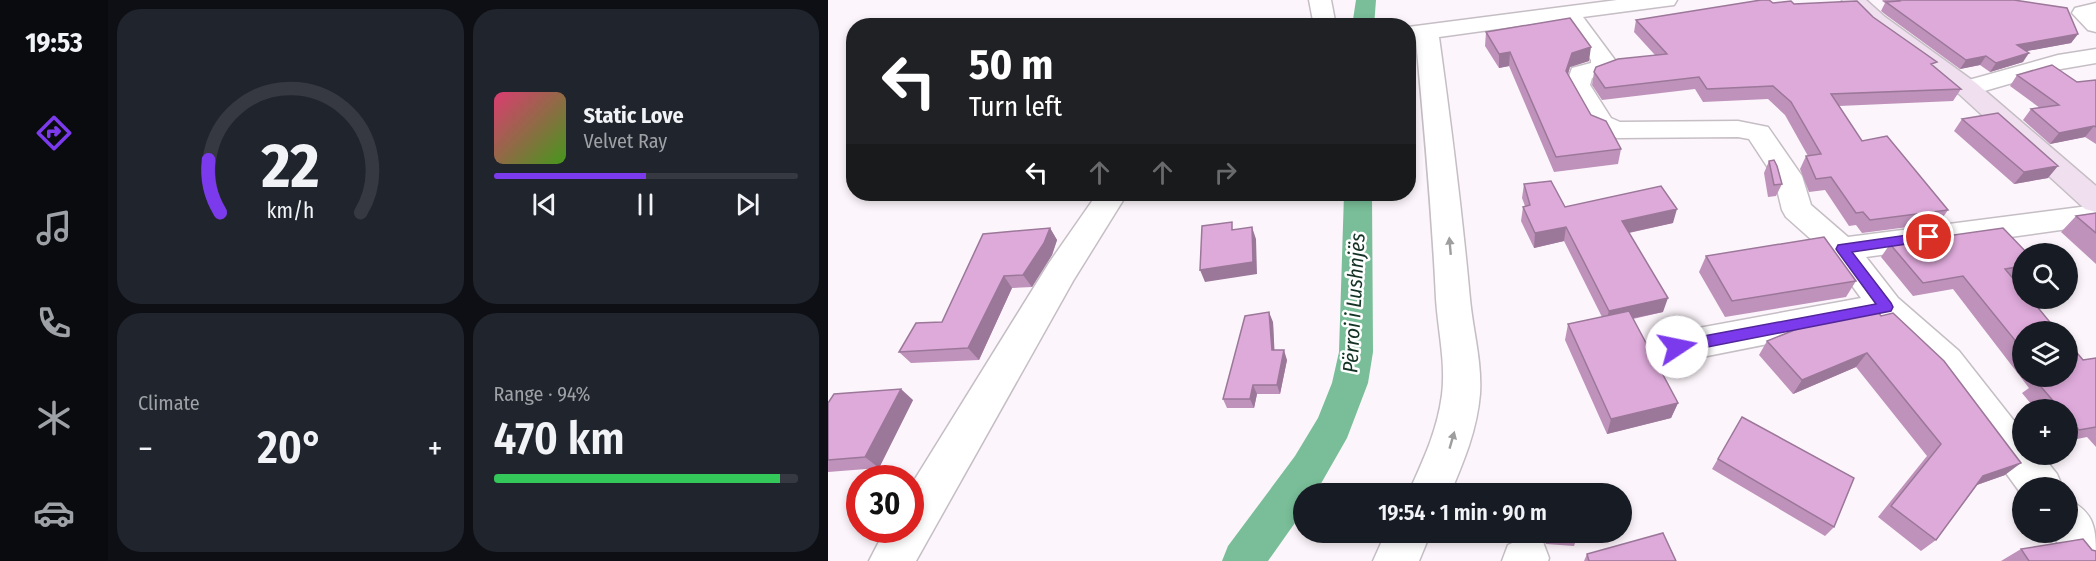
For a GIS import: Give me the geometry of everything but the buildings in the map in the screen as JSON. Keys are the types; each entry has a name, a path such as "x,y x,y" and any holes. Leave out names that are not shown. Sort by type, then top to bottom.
{"main road":[{"path":"1853,0 1877,22 1967,88 2096,202"}],"street":[{"path":"1320,0 1323,18"},
{"path":"1434,483 1449,450 1456,424 1461,393 1461,355 1454,308 1448,219 1418,34 1666,0"},
{"path":"2096,9 2083,13 2096,25"},
{"path":"1569,14 1603,60 1604,67 1581,73 1578,85 1597,115 1599,123 1617,130 1738,129 1758,133 1788,176 1797,210 1842,249 1886,307 1946,362 2034,477"},
{"path":"1967,88 2058,62 2096,56"},
{"path":"924,505 1061,272 1107,201"},
{"path":"1842,249 2096,216"},
{"path":"1677,347 1886,307"},
{"path":"2078,534 2096,558"},
{"path":"891,561 902,543"},
{"path":"1395,561 1404,543"}],"waterway":[{"name":"Përroi i Lushnjës","path":"1364,18 1366,0"},
{"name":"Përroi i Lushnjës","path":"1243,561 1309,469 1334,426 1350,383 1356,352 1358,201"}],"route":[{"path":"1677,347 1886,307 1842,249 1929,237"}]}
